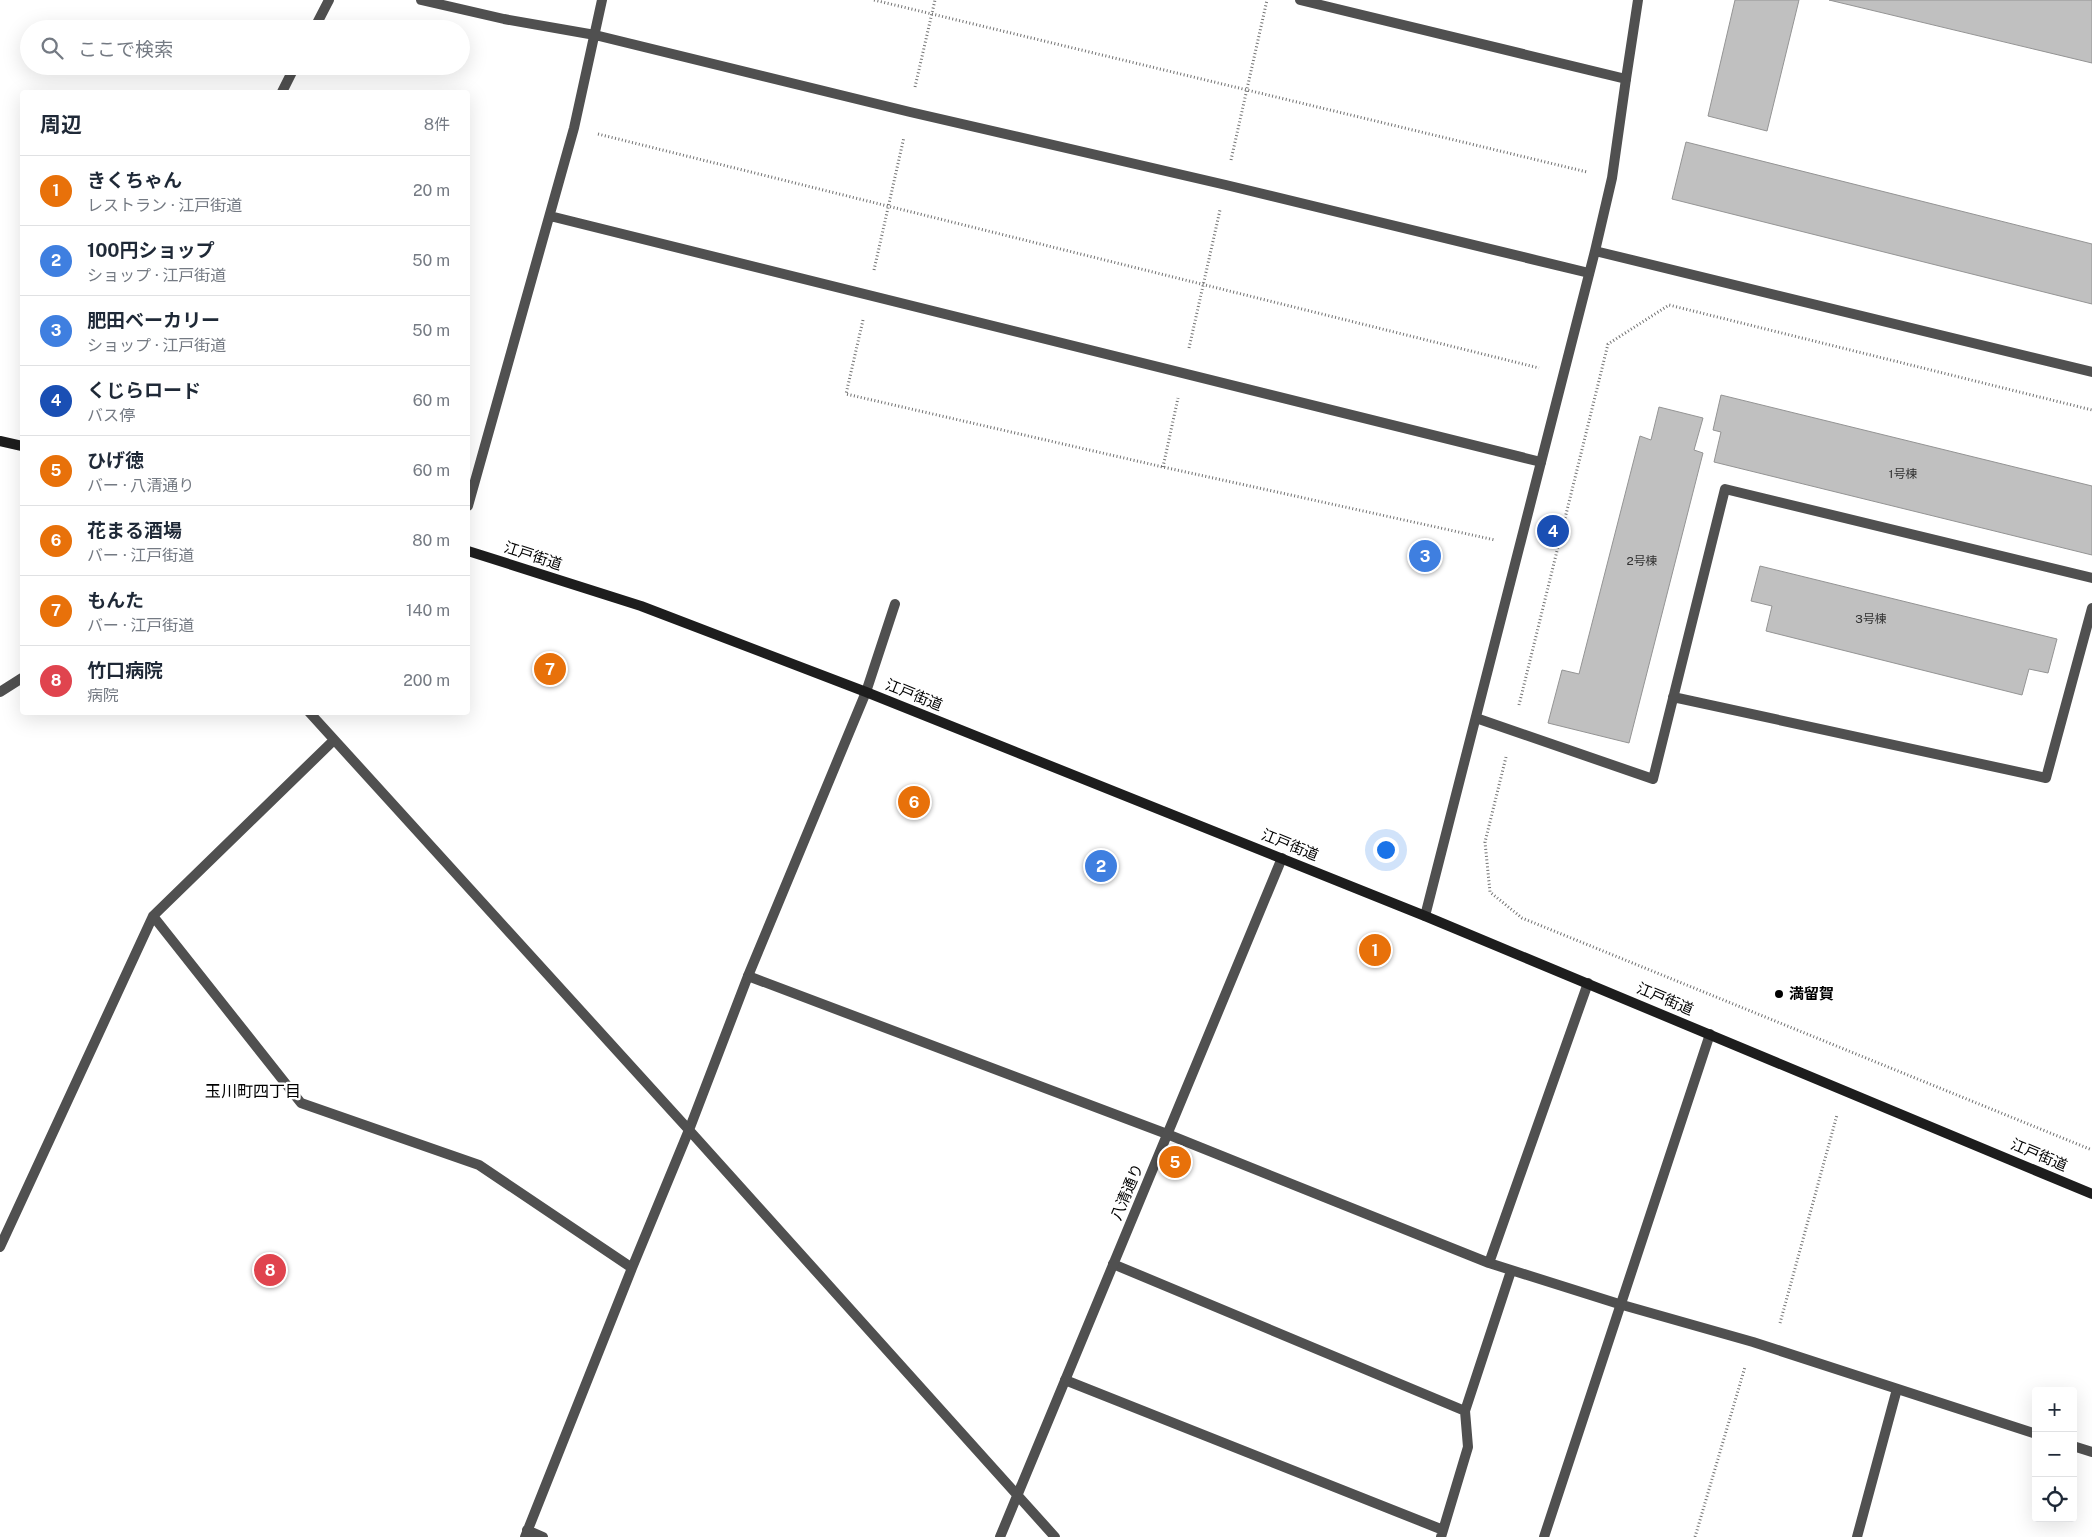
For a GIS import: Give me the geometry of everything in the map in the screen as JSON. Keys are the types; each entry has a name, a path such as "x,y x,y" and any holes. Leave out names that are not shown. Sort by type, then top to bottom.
{"main road":[{"path":"0,441 20,446"},
{"name":"江戸街道","path":"470,552 641,606 866,692 1425,916 2092,1194"}],"street":[{"path":"319,20 329,0"},
{"path":"421,0 504,19 594,35 1589,273"},
{"path":"470,499 574,128 602,0"},
{"path":"1300,0 1626,79"},
{"path":"1425,916 1564,374 1612,178 1638,0"},
{"path":"283,90 290,75"},
{"path":"550,216 1541,462"},
{"path":"1595,251 2092,372"},
{"path":"1476,718 1652,779 1725,489 2092,578"},
{"path":"543,1537 526,1534 689,1130 748,976 866,692 895,604"},
{"path":"1673,697 2046,778 2092,608"},
{"path":"0,692 20,679"},
{"path":"312,715 1056,1537"},
{"path":"0,1246 154,916 334,740"},
{"name":"八清通り","path":"1000,1537 1282,858"},
{"path":"154,916 301,1103 479,1165 632,1268"},
{"path":"748,976 1167,1134 1489,1264 1773,1348 2032,1433"},
{"path":"1489,1264 1588,983"},
{"path":"1544,1537 1619,1304 1710,1034"},
{"path":"1113,1264 1465,1410"},
{"path":"1065,1380 1442,1533 1468,1447 1465,1410 1511,1271"},
{"path":"1857,1537 1897,1389"},
{"path":"2077,1447 2092,1452"}],"path":[{"path":"874,0 1612,178"},
{"path":"1163,467 1267,0"},
{"path":"574,128 1564,374"},
{"path":"1773,1348 1844,1090"},
{"path":"1695,1537 1752,1342"}],"building":[{"path":"1735,0 1799,0 1767,131 1708,116"},
{"path":"1829,0 2092,0 2092,63"},
{"path":"1686,142 2092,244 2092,304 1672,199"},
{"path":"1721,395 2092,486 2092,555 1714,462 1721,432 1713,430"},
{"path":"1659,407 1703,418 1694,450 1703,453 1629,743 1548,723 1562,670 1579,674 1640,436 1651,440"},
{"path":"1760,566 2057,639 2048,673 2029,669 2022,695 1766,631 1772,606 1751,601"}],"place":[{"name":"くじらロード","path":"1553,531"},
{"name":"肥田ベーカリー","path":"1425,556"},
{"name":"もんた","path":"550,669"},
{"name":"花まる酒場","path":"914,802"},
{"name":"100円ショップ","path":"1101,866"},
{"name":"きくちゃん","path":"1375,950"},
{"name":"満留賀","path":"1779,994"},
{"name":"ひげ徳","path":"1175,1162"},
{"name":"竹口病院","path":"270,1270"}],"district":[{"name":"玉川町四丁目","path":"253,1091"}]}
